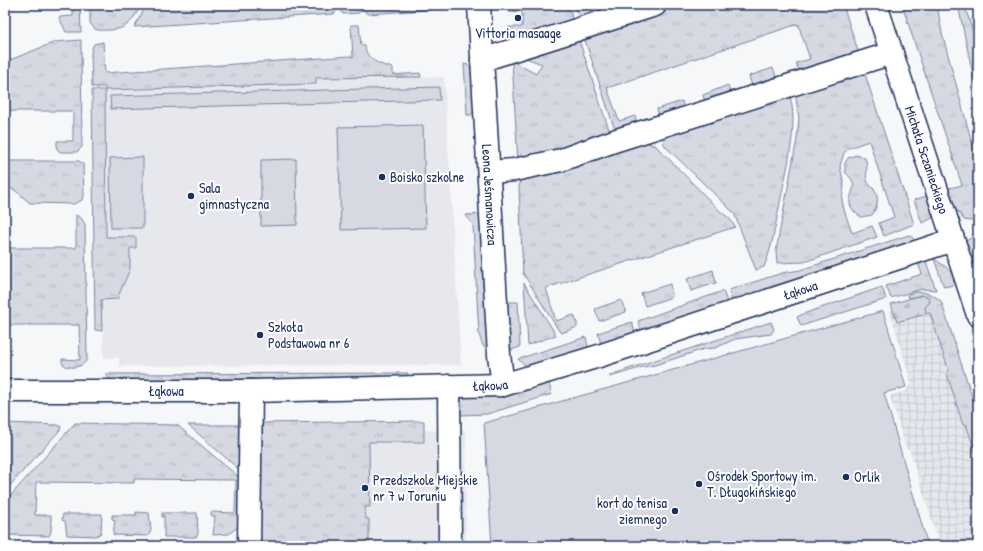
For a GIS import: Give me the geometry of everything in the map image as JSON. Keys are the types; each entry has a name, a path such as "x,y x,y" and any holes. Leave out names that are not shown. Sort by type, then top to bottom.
{"street":[{"name":"Leona Jeśmanowicza","path":"479,5 498,355 503,385"},
{"path":"482,60 655,5"},
{"name":"Michała Sczanieckiego","path":"876,5 978,315"},
{"path":"489,172 514,170 561,160 618,140 892,53"},
{"name":"Łąkowa","path":"5,391 250,391 503,385 599,356 953,240"},
{"path":"449,386 450,546"},
{"path":"249,546 250,391"}],"shaded area":[{"path":"444,77 461,365 119,366 119,358 104,358 98,248 106,248 105,90 316,84 316,78"},
{"path":"928,298 978,452 978,546 940,546 909,449 906,449 890,396 907,390 911,383 890,311"},
{"name":"Przedszkole Miejskie nr 7 w Toruniu","path":"263,427 466,431 466,546 264,546"}],"green space":[{"path":"73,5 80,5 81,32 66,32 59,17 73,16"},
{"path":"90,5 142,5 127,25 118,29 99,30 95,29 90,23"},
{"path":"147,5 336,5 336,11 334,14 134,27"},
{"path":"340,5 361,5 361,10 359,13 343,14"},
{"path":"364,5 452,5 453,8 368,14 365,12"},
{"path":"509,5 561,5 571,12 572,23 510,43 509,27 522,27 522,11 509,12"},
{"path":"573,5 580,5 581,9 598,5 601,13 582,17 577,13"},
{"path":"668,5 843,5 859,54 800,74 796,63 810,59 798,24 607,88 619,121 635,116 638,127 616,133 584,37 586,32"},
{"path":"902,5 937,5 942,33 978,165 978,219 970,221 964,220 958,211 953,213 946,189 962,185"},
{"path":"958,5 964,5 977,47 979,64 978,98"},
{"path":"351,25 359,25 361,45 365,46 368,55 374,61 393,68 393,75 420,73 421,77 316,78 316,84 105,90 105,87 92,87 91,53 94,44 103,42 105,73 353,57"},
{"path":"578,37 610,133 608,136 518,162 512,61 536,74 542,64 520,56"},
{"path":"81,40 82,147 77,152 60,152 57,149 57,141 73,141 73,111 5,111 5,62 55,42"},
{"path":"464,64 468,65 472,70 475,110 471,115 467,115"},
{"path":"773,68 778,81 753,89 749,76"},
{"path":"863,68 914,224 884,236 879,223 894,217 869,141 849,148 844,153 840,166 844,185 842,200 852,233 872,226 877,237 804,262 777,263 776,251 797,139 799,118 795,92"},
{"path":"728,85 731,97 706,105 703,95"},
{"path":"439,87 440,100 111,109 110,96"},
{"path":"92,90 105,90 106,237 136,237 136,248 130,248 130,269 117,299 101,300 102,331 95,330"},
{"path":"789,94 793,120 788,165 769,252 764,267 756,270 734,213 665,146 663,142 665,135"},
{"path":"682,101 685,112 660,120 657,109"},
{"name":"Boisko szkolne","path":"423,125 426,228 341,230 338,127"},
{"path":"646,142 656,146 720,211 730,219 735,227 546,288 556,321 574,315 577,323 577,327 562,333 559,331 523,273 519,189 520,179"},
{"path":"856,155 865,158 867,164 867,180 877,195 877,205 872,215 861,217 851,206 850,197 853,185 852,180 845,172 845,163 848,158"},
{"path":"143,157 143,228 111,228 110,158"},
{"path":"296,159 297,225 261,226 261,160"},
{"path":"5,161 79,161 83,164 84,196 82,200 74,204 30,203 16,191 5,185"},
{"path":"927,196 933,212 933,218 922,223 914,200"},
{"path":"481,214 488,338 487,349 483,346 479,335 473,225 466,215"},
{"path":"76,215 81,218 85,224 87,359 79,366 68,367 62,363 62,359 80,360 79,325 5,325 5,248 76,248"},
{"path":"978,234 978,278 965,247 966,241"},
{"path":"909,235 915,241 732,301 729,290 782,273 800,270"},
{"path":"925,259 936,290 921,289 891,298 886,286 922,274 917,260"},
{"path":"934,259 952,273 954,281 953,285 944,287"},
{"path":"713,270 716,283 691,291 687,279"},
{"path":"524,283 556,335 528,345"},
{"path":"670,284 672,297 645,306 641,293"},
{"path":"882,287 886,299 801,326 797,317 803,314"},
{"path":"723,291 727,302 641,330 638,321"},
{"path":"914,292 922,292 935,296 941,301 978,415 978,461 966,424 963,425 947,374 949,372 930,313 926,314 922,295 909,298 907,295"},
{"path":"922,295 928,297 930,302 925,307 926,314 897,322 891,304"},
{"path":"621,300 626,312 599,321 595,309"},
{"path":"505,302 518,302 520,347 511,350 509,346"},
{"name":"Ośrodek Sportowy im. T. Długokińskiego","path":"883,311 906,387 884,393 928,546 492,546 484,423"},
{"path":"632,322 635,333 601,344 598,333"},
{"path":"771,322 774,329 771,334 735,339 715,348 704,349 655,365 610,377 610,375"},
{"path":"586,337 588,347 549,362 528,366 518,359"},
{"path":"408,373 407,378 112,380 105,374"},
{"path":"548,381 552,394 487,414 460,415 457,402 461,396"},
{"path":"424,421 424,442 369,442 370,507 365,507 366,519 369,519 369,546 255,546 255,423"},
{"path":"5,423 58,425 61,427 60,430 5,491"},
{"path":"75,423 177,425 240,478 240,525 229,534 213,535 215,516 211,516 211,512 235,513 236,480 134,479 134,483 36,482 35,515 51,515 51,532 49,536 5,535 5,502"},
{"path":"188,425 245,425 241,471"},
{"path":"136,512 149,513 151,530 149,535 113,534 115,520 112,519 112,515 136,515"},
{"path":"162,513 197,513 198,534 196,537 164,537 164,516 162,517"},
{"path":"63,514 102,514 101,533 96,536 67,535 65,521 62,520"}],"place":[{"name":"Vittoria masaage","path":"518,18"},
{"name":"Boisko szkolne","path":"382,177"},
{"name":"Sala gimnastyczna","path":"191,196"},
{"name":"Szkoła Podstawowa nr 6","path":"260,335"},
{"name":"Orlik","path":"846,477"},
{"name":"Ośrodek Sportowy im. T. Długokińskiego","path":"699,484"},
{"name":"Przedszkole Miejskie nr 7 w Toruniu","path":"365,488"},
{"name":"kort do tenisa ziemnego","path":"675,511"}]}
